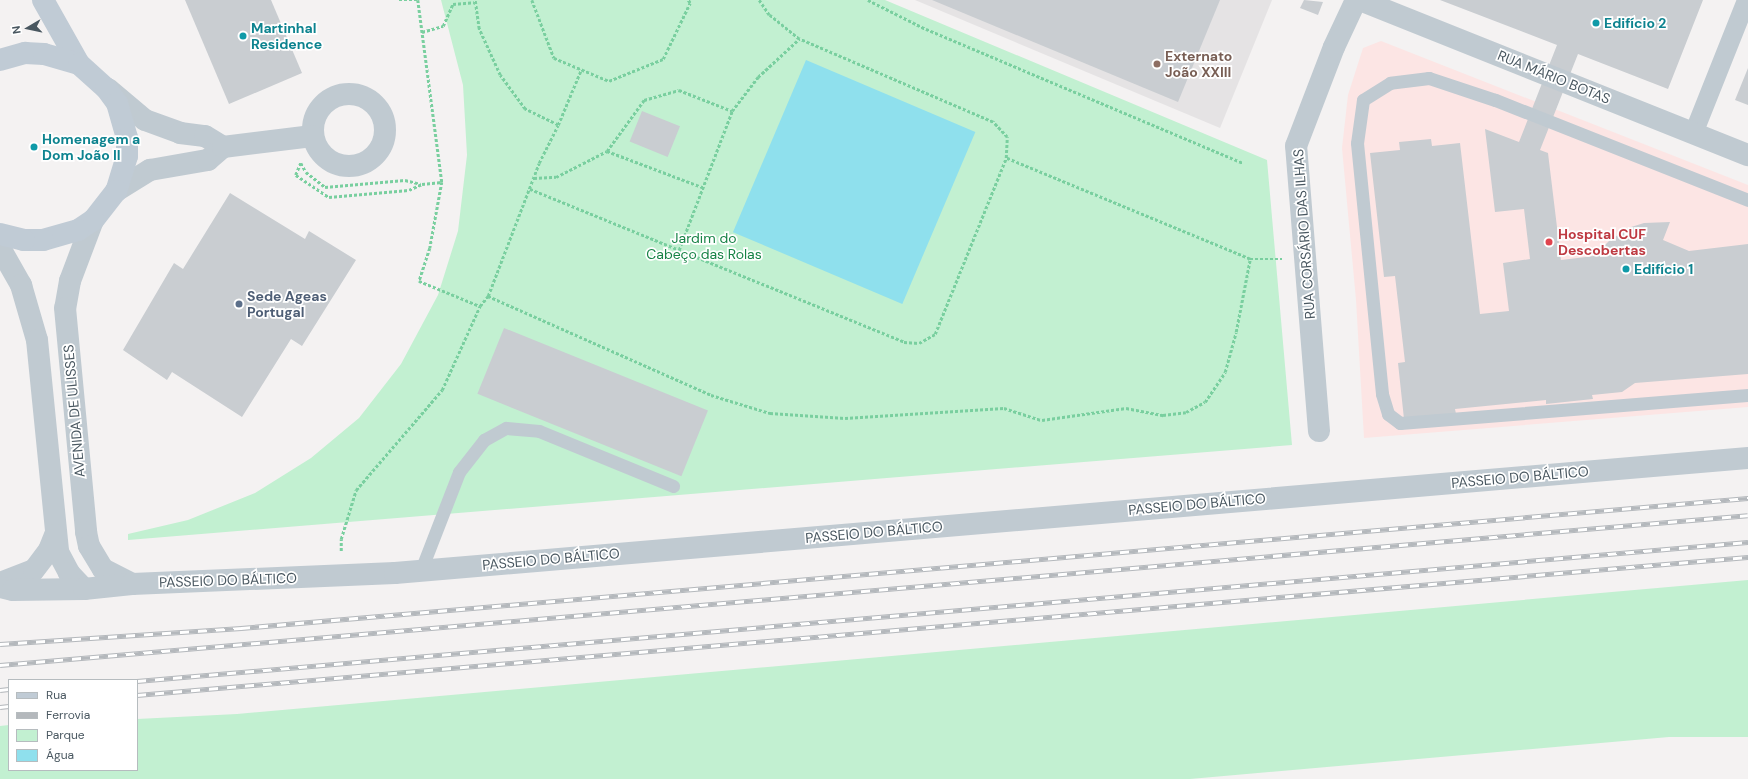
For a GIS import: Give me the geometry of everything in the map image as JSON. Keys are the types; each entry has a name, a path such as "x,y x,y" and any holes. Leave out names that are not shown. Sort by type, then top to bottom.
{"main road":[{"path":"0,234 24,240 43,240 78,230 93,220 116,192 125,168 127,138 117,103 106,88 79,64 43,0"},
{"path":"0,60 25,53 44,54 79,64"}],"street":[{"name":"RUA CORSÁRIO DAS ILHAS","path":"1319,431 1296,146 1334,47 1356,0"},
{"name":"RUA MÁRIO BOTAS","path":"1360,0 1748,155"},
{"path":"1694,133 1746,0"},
{"path":"106,88 150,123 180,133 205,136 223,147"},
{"path":"116,192 150,170 208,160 223,147 312,136"},
{"name":"AVENIDA DE ULISSES","path":"93,220 70,281 66,308 86,532 89,546 103,569 132,584"},
{"path":"0,248 21,285 37,340 55,535 63,564 84,589"},
{"name":"PASSEIO DO BÁLTICO","path":"0,587 13,590 84,589 132,584 341,576 1748,458"},
{"path":"0,583 34,570 49,550 55,535"}],"lane":[{"path":"1748,200 1495,100 1429,78 1390,83 1363,100 1357,143 1382,394 1388,414 1400,423 1748,395"},
{"path":"421,570 459,472 484,440 506,428 539,431 674,486"}],"path":[{"path":"399,0 418,0 442,182 430,248 419,281 480,306"},
{"path":"532,0 554,58 609,81 663,59 690,3 688,0"},
{"path":"530,189 904,342 919,344 935,334 1006,158 1007,137 993,122 799,39 769,15 759,0"},
{"path":"868,0 926,29 1243,163"},
{"path":"422,32 443,26 453,4 475,1 479,29 500,75 525,109 558,125"},
{"path":"679,250 732,111 758,77 799,39"},
{"path":"341,576 341,539 356,490 442,390 480,306 488,296 534,178 581,70"},
{"path":"534,178 556,177 607,151 644,100 679,90 732,111"},
{"path":"607,151 702,187"},
{"path":"1006,158 1250,259 1276,260 1304,254"},
{"path":"301,163 296,175 329,197 409,190 422,184"},
{"path":"306,172 325,187 405,180 422,184 442,182"},
{"path":"488,296 710,395 770,413 844,418 1004,408 1042,420 1126,408 1163,415 1186,412 1205,402 1225,372 1236,332 1250,259"}],"shaded area":[{"name":"Externato João XXIII","path":"915,0 1272,0 1220,128"},
{"name":"Hospital CUF Descobertas","path":"1381,41 1748,185 1748,407 1364,438 1356,300 1342,148 1348,95 1363,48"}],"green space":[{"name":"Jardim do Cabeço das Rolas","path":"441,0 885,0 1267,160 1292,445 128,540 128,534 188,520 255,493 311,458 359,418 401,364 438,295 458,231 467,155 463,85"},
{"path":"1748,580 1748,737 1669,737 1190,779 0,779 0,726 8,725 8,771 138,771 138,719 237,714"}],"water":[{"path":"806,60 975,132 902,304 733,232"}],"building":[{"name":"Martinhal Residence","path":"185,0 271,0 302,73 229,104"},
{"name":"Externato João XXIII","path":"932,0 1220,0 1178,102"},
{"path":"1304,0 1323,2 1318,15 1300,8"},
{"name":"Edifício 1","path":"1440,0 1703,0 1668,89 1578,54 1540,150 1548,153 1561,260 1594,256 1609,241 1628,228 1644,223 1670,222 1663,240 1689,251 1748,244 1748,374 1635,383 1622,392 1592,395 1593,399 1546,404 1546,400 1455,409 1456,414 1404,419 1398,363 1405,362 1395,276 1384,277 1370,153 1400,150 1399,142 1431,139 1432,146 1460,143 1480,314 1509,311 1503,263 1530,259 1524,209 1495,212 1485,129 1519,142 1557,45"},
{"path":"1748,68 1748,105 1735,100"},
{"path":"642,111 680,126 668,157 630,142"},
{"name":"Sede Ageas Portugal","path":"230,193 305,239 309,231 356,260 302,346 291,339 242,417 172,372 167,380 123,350 174,263 183,269"},
{"path":"504,328 708,410 681,476 477,394"}],"railway":[{"path":"0,644 241,628 1748,498"},
{"path":"0,665 1748,515"},
{"path":"138,681 1748,542"},
{"path":"138,695 1748,557"},
{"path":"0,690 8,689"},
{"path":"0,707 8,706"}],"place":[{"name":"Edifício 2","path":"1596,23"},
{"name":"Martinhal Residence","path":"243,36"},
{"name":"Externato João XXIII","path":"1157,64"},
{"name":"Homenagem a Dom João II","path":"34,147"},
{"name":"Hospital CUF Descobertas","path":"1549,242"},
{"name":"Edifício 1","path":"1626,269"},
{"name":"Sede Ageas Portugal","path":"239,304"}]}
